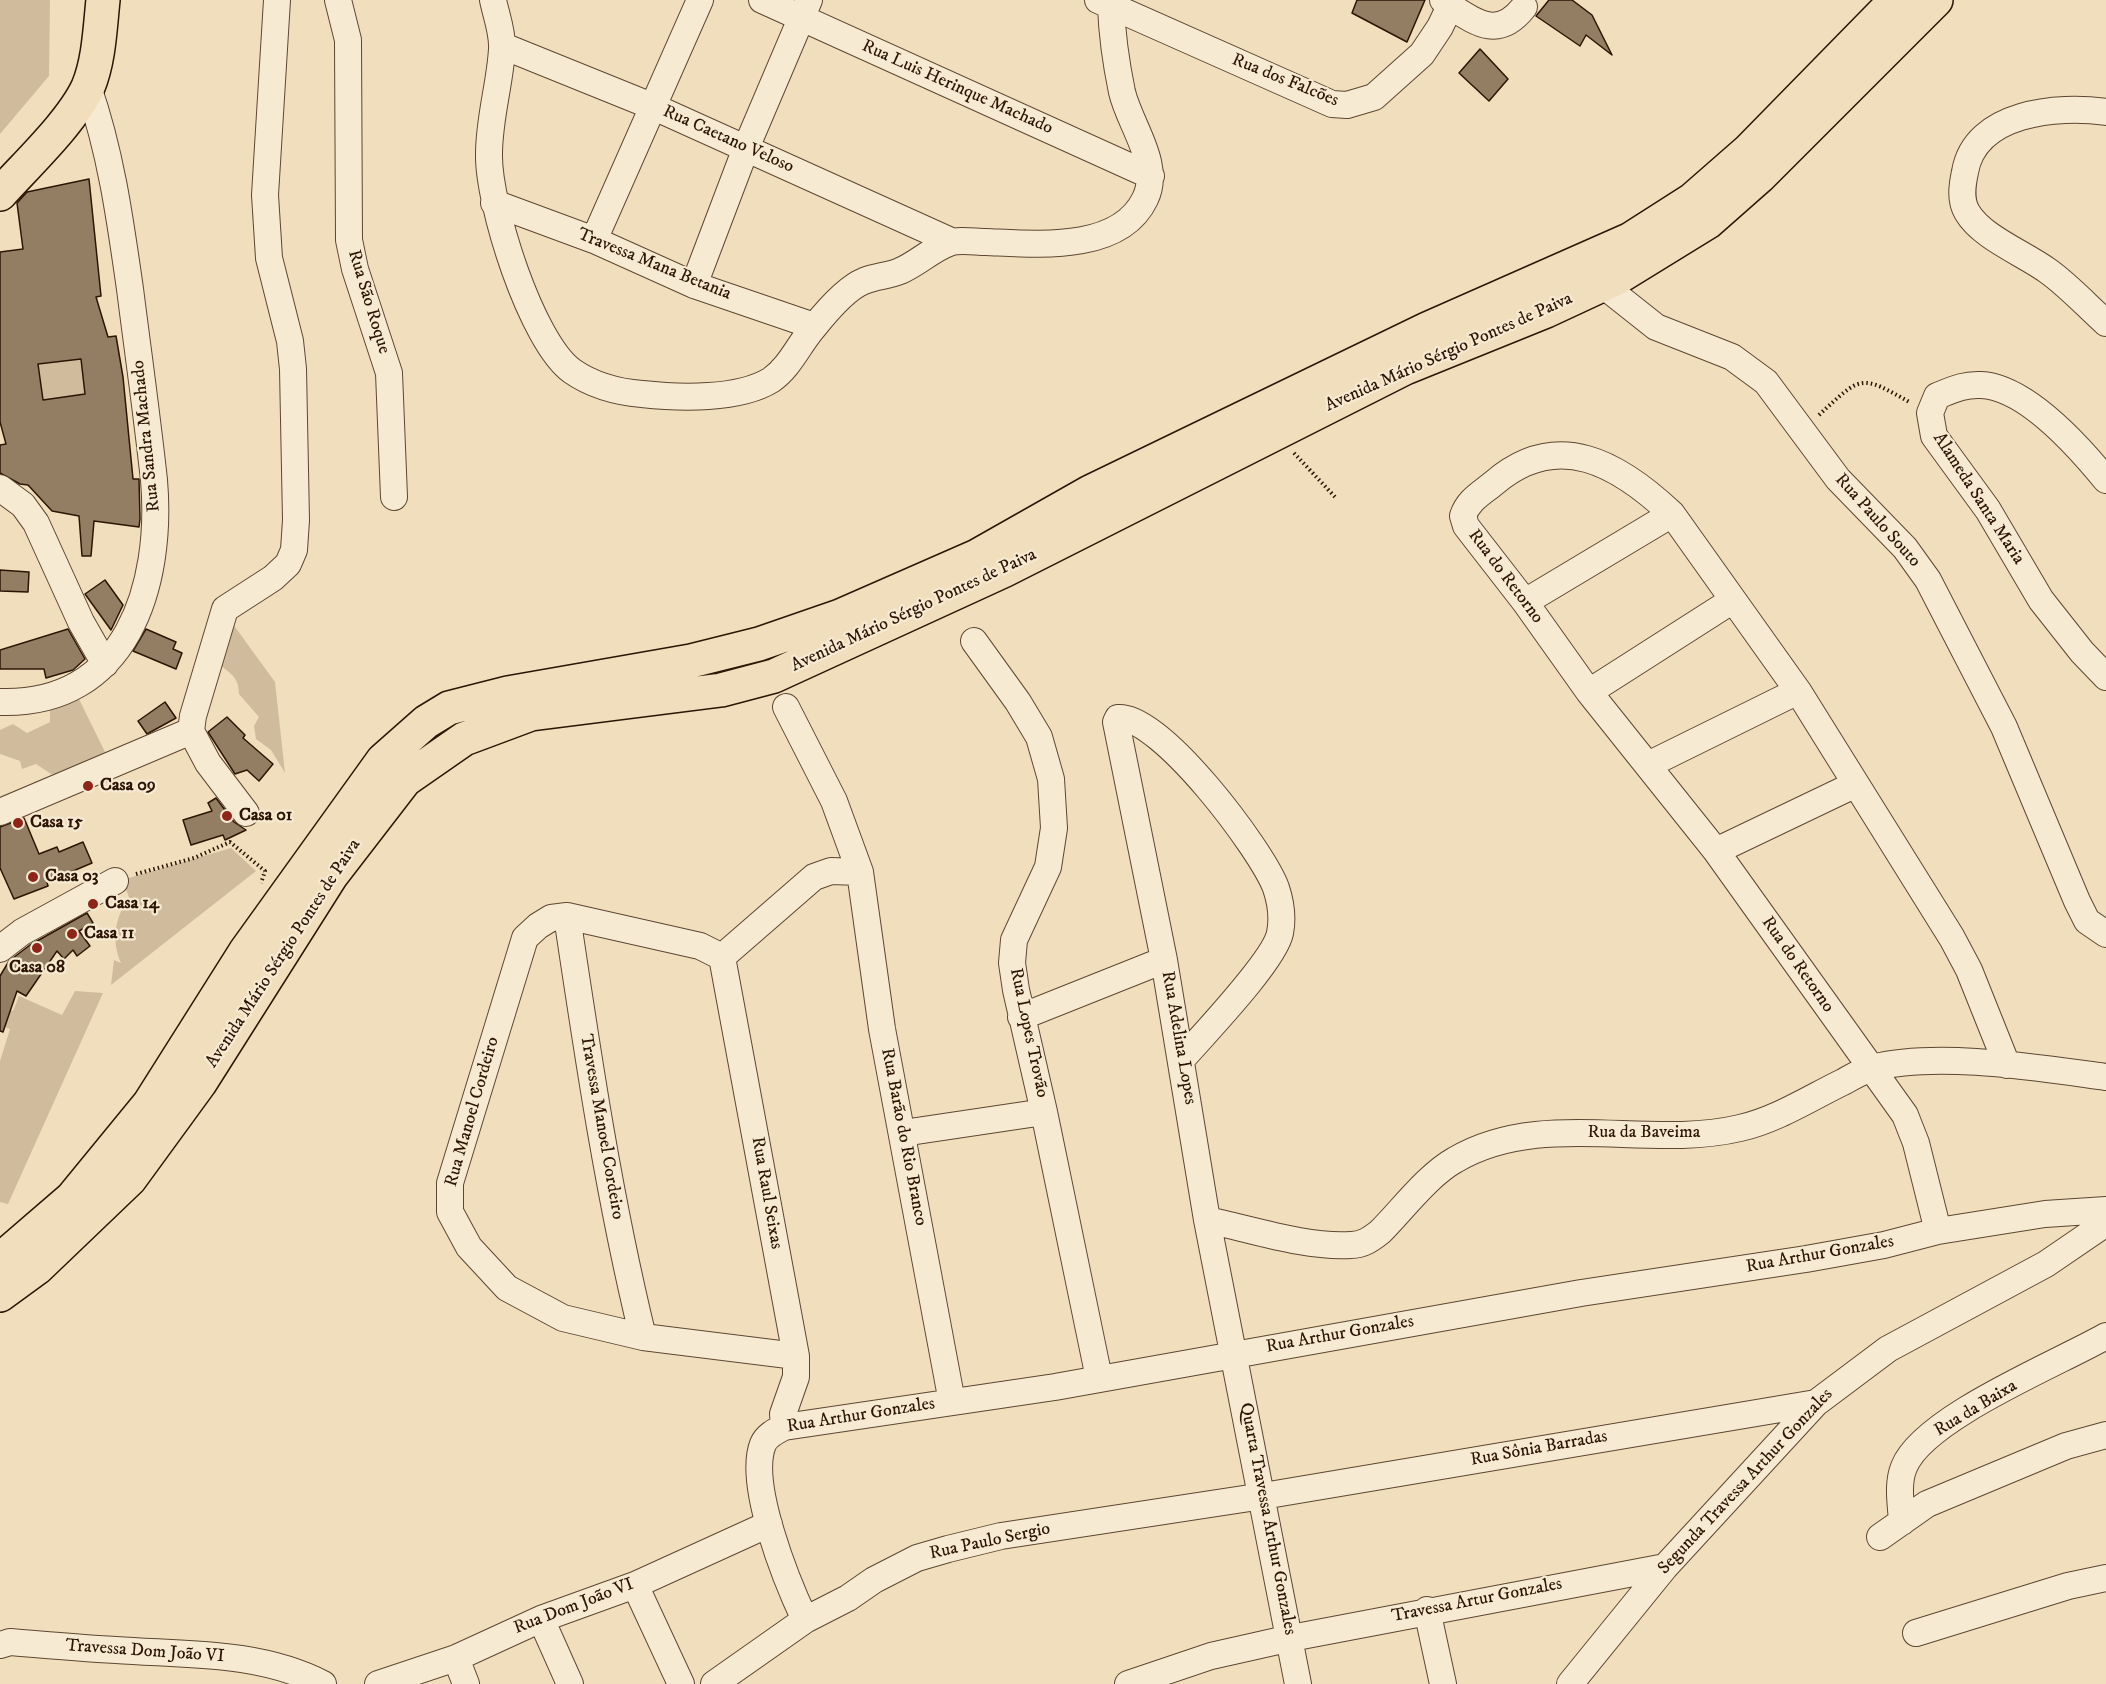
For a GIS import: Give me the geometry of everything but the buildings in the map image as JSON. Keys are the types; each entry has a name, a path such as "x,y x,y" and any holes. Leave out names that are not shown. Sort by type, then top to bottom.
{"main road":[{"path":"0,194 44,145 88,87 95,61 103,0"},
{"name":"Avenida Mário Sérgio Pontes de Paiva","path":"0,1260 72,1198 149,1104 245,952 376,769 407,736 426,722 449,708 508,693 691,662 759,644 840,616 977,556 1090,492 1427,329 1631,239 1692,200 1748,151 1896,0"},
{"name":"Avenida Mário Sérgio Pontes de Paiva","path":"0,1295 37,1268 130,1179 200,1083 331,876 405,780 464,739 531,714 721,690 774,676 1003,571 1405,368 1603,285 1656,257 1708,222 1759,177 1936,0"}],"street":[{"path":"246,813 211,768 191,731 193,716 225,609 273,578 288,564 294,550 296,520 293,369 290,341 269,258 265,195 276,0"},
{"name":"Rua São Roque","path":"338,0 348,40 349,240 355,269 389,373 394,496"},
{"path":"493,0 503,46 489,153 494,203 540,331 555,354 570,370 589,381 634,393 665,397 712,396 758,386 773,379 787,364 814,326 852,289 864,281 902,271 951,241 1071,244 1110,231 1132,216 1145,200 1151,176 1123,97 1104,3"},
{"path":"594,240 700,0"},
{"name":"Rua Luis Herinque Machado","path":"762,0 806,9 1151,176"},
{"name":"Rua dos Falcões","path":"1104,3 1332,104 1347,105 1374,98 1422,54 1440,27 1447,3"},
{"path":"1447,3 1478,24 1492,26 1504,25 1516,17 1524,7"},
{"path":"694,285 746,148 806,9"},
{"name":"Rua Caetano Veloso","path":"503,46 654,107 951,241"},
{"name":"Rua Sandra Machado","path":"0,702 39,698 65,690 88,679 105,664 135,618 147,588 153,561 157,511 140,360 113,172 88,87"},
{"path":"2106,112 2051,110 2012,119 1994,129 1981,141 1966,166 1961,192 1967,212 1982,229 2049,272 2106,323"},
{"name":"Travessa Mana Betania","path":"494,203 594,240 694,285 814,326"},
{"name":"Rua Paulo Souto","path":"1603,285 1656,327 1732,357 1766,382 1838,479 1905,548 1928,580 2004,727 2076,901 2087,921 2106,934"},
{"name":"Alameda Santa Maria","path":"2106,480 2050,418 2001,389 1982,385 1960,386 1937,396 1930,413 1934,436 1988,510 2041,600 2082,652 2106,677"},
{"name":"Rua do Retorno","path":"1938,1231 1916,1143 1905,1115 1716,851 1589,692 1526,602 1466,526 1464,516 1472,500 1510,469 1541,457 1568,454 1598,460 1649,492 1672,514 1798,691 1952,938 1969,970 2007,1065"},
{"path":"0,488 23,505 36,523 81,622 105,664"},
{"path":"1526,602 1672,514"},
{"path":"1589,692 1733,600"},
{"name":"Rua Lopes Trovão","path":"974,641 1018,702 1039,737 1051,779 1054,828 1048,867 1014,940 1012,963 1098,1378"},
{"path":"1648,765 1798,691"},
{"name":"Rua Barão do Rio Branco","path":"786,707 834,801 860,872 882,1029 952,1402"},
{"name":"Rua Adelina Lopes","path":"1182,1059 1269,958 1280,936 1282,914 1276,888 1257,854 1209,786 1155,736 1129,719 1118,718 1116,722 1182,1059 1207,1220 1236,1354"},
{"path":"0,812 191,731"},
{"path":"1716,851 1856,784"},
{"path":"567,916 700,946 722,957 814,877 831,871 860,872"},
{"path":"0,950 22,932 115,881"},
{"name":"Travessa Manoel Cordeiro","path":"567,916 594,1099 626,1268 643,1337"},
{"name":"Rua Manoel Cordeiro","path":"567,916 551,918 525,938 450,1183 450,1212 469,1247 507,1288 563,1318 643,1337 796,1356"},
{"name":"Rua Raul Seixas","path":"722,957 796,1356 796,1377 783,1414 784,1427"},
{"path":"1022,1017 1164,960"},
{"name":"Rua da Baveima","path":"1207,1220 1317,1243 1359,1244 1368,1242 1380,1232 1454,1160 1489,1144 1536,1134 1706,1133 1740,1128 1764,1120 1871,1068 1918,1062 2007,1065 2106,1077"},
{"path":"903,1133 1044,1112"},
{"name":"Rua Arthur Gonzales","path":"805,1620 790,1589 768,1524 760,1459 764,1442 773,1432 784,1427 1098,1378 1581,1293 1806,1259 1884,1245 1938,1231 2045,1214 2106,1210"},
{"name":"Segunda Travessa Arthur Gonzales","path":"1570,1684 1665,1567 1816,1402 1888,1349 2046,1264 2106,1223"},
{"name":"Rua da Baixa","path":"1902,1522 1900,1482 1903,1468 1922,1442 1944,1425 1995,1395 2106,1336"},
{"name":"Quarta Travessa Arthur Gonzales","path":"1236,1354 1298,1684"},
{"name":"Rua Sônia Barradas","path":"1263,1496 1816,1402"},
{"path":"1880,1537 1927,1504 2066,1446 2106,1435"},
{"name":"Rua Paulo Sergio","path":"714,1684 805,1620 917,1558 1001,1536 1263,1496"},
{"name":"Rua Dom João VI","path":"378,1684 456,1658 541,1619 635,1585 768,1524"},
{"name":"Travessa Artur Gonzales","path":"1128,1684 1211,1656 1290,1638 1427,1610 1665,1567"},
{"path":"1916,1633 2068,1586 2106,1578"},
{"path":"635,1585 681,1684"},
{"path":"1427,1610 1443,1684"},
{"path":"541,1619 570,1684"},
{"name":"Travessa Dom João VI","path":"0,1645 10,1642 117,1650 207,1653 303,1674 323,1684"},
{"path":"456,1658 466,1684"}],"path":[{"path":"1803,429 1851,386 1859,383 1877,384 1930,413"},
{"path":"1276,432 1336,498"},
{"path":"115,881 194,858 230,842 265,871 258,893"}],"shaded area":[{"path":"0,0 50,0 49,76 0,134"},
{"path":"39,334 82,350 85,397 44,403 39,369 26,370"},
{"path":"227,616 275,682 285,773 271,750 256,739 254,726 259,717 239,694 235,678 215,660"},
{"path":"77,695 106,754 61,776 51,774 36,764 22,769 20,761 0,754 0,730 13,724 27,733 50,722 50,708"},
{"path":"231,848 256,871 111,985 114,960 121,963 116,946 116,929 120,913 129,897 122,880"},
{"path":"75,991 103,993 8,1204 0,1202 0,1061 10,1029 0,1025 0,1006 13,1011 19,996 62,1015"}],"place":[{"name":"Casa 09","path":"88,786"},
{"name":"Casa 01","path":"227,816"},
{"name":"Casa 15","path":"18,823"},
{"name":"Casa 03","path":"33,877"},
{"name":"Casa 14","path":"93,904"},
{"name":"Casa 11","path":"72,934"},
{"name":"Casa 08","path":"37,948"}]}
